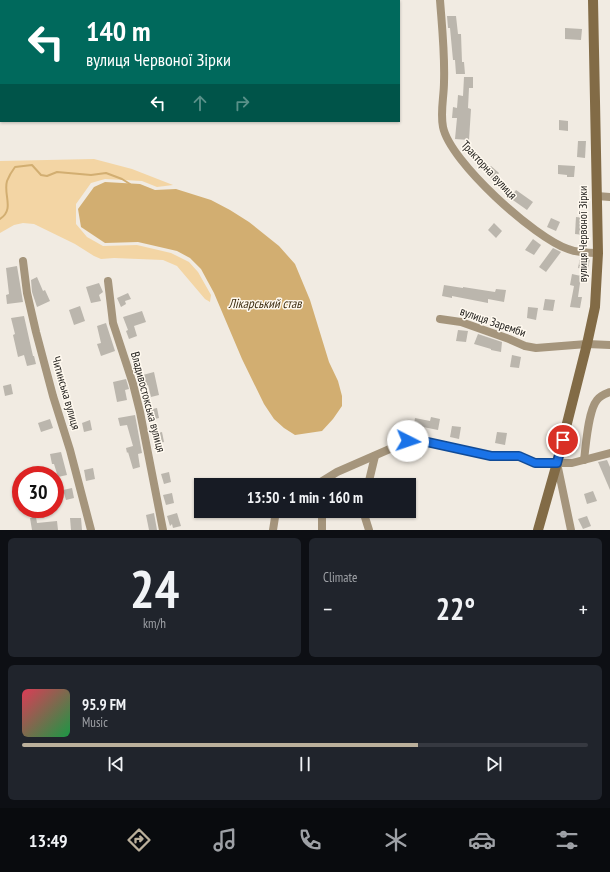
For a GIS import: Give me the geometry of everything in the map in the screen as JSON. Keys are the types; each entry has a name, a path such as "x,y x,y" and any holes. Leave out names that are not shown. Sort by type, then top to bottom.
{"street":[{"name":"Тракторна вулиця","path":"440,0 444,51 443,126 446,137 453,150 478,178 519,219 534,230 568,249 579,252 598,253"},
{"name":"вулиця Червоної Зірки","path":"538,530 588,344 595,307 598,253 592,0"},
{"path":"597,196 610,197"},
{"name":"Читинська вулиця","path":"23,260 27,293 36,332 91,530"},
{"name":"Владивостокська вулиця","path":"108,281 113,323 133,384 140,412 163,530"},
{"name":"вулиця Заремби","path":"440,319 461,322 509,339 524,346 536,348 588,344 610,345"},
{"path":"584,460 592,410 596,401 602,395 610,392"},
{"path":"329,478 338,472 408,441 418,440 491,456 519,456 535,463 572,463 610,454"},
{"path":"369,478 374,456"},
{"path":"557,463 571,530"},
{"path":"273,530 275,518"},
{"path":"322,518 322,530"},
{"path":"365,518 369,530"}],"shaded area":[{"path":"94,159 132,169 173,185 157,187 142,181 105,179 91,183 76,204 76,224 87,237 103,246 137,245 171,253 189,262 198,272 211,295 210,302 205,299 177,266 163,260 114,258 101,259 75,244 34,224 23,223 14,225 0,233 0,161"}],"water":[{"name":"Лікарський став","path":"105,182 140,184 155,190 176,189 211,200 249,222 279,246 295,264 310,300 329,362 338,381 342,396 342,406 322,431 295,435 274,419 264,404 242,359 214,293 201,269 190,258 177,251 138,242 105,243 81,227 78,209 94,187"}],"building":[{"path":"447,16 456,16 458,34 461,34 462,62 464,62 465,74 456,74"},
{"path":"565,28 582,29 581,40 565,39"},
{"path":"464,77 473,77 473,88 469,88 468,108 471,109 469,140 455,139 457,118 452,118 453,107 457,108 458,95 463,96"},
{"path":"559,120 568,121 568,131 559,130"},
{"path":"578,141 586,141 585,158 577,157"},
{"path":"558,165 575,166 574,177 567,177 567,175 558,174"},
{"path":"491,166 499,173 493,180 485,172"},
{"path":"516,190 533,202 527,210 510,198"},
{"path":"576,217 585,218 584,235 575,234"},
{"path":"551,218 560,222 556,231 547,227"},
{"path":"494,223 502,231 496,238 488,230"},
{"path":"533,239 541,245 534,255 525,250"},
{"path":"553,248 561,252 546,272 539,267"},
{"path":"580,258 590,258 588,270 578,268"},
{"path":"17,266 23,302 7,304 6,295 9,294 6,268"},
{"path":"572,274 581,276 578,297 582,297 580,308 570,307 574,286 570,285"},
{"path":"37,277 43,291 45,290 50,301 37,307 32,292 31,280"},
{"path":"99,283 103,292 99,295 101,301 91,303 86,287"},
{"path":"444,285 495,292 496,289 506,290 504,302 488,299 488,303 452,296 452,298 442,296"},
{"path":"128,293 131,299 125,301 126,304 121,307 117,298"},
{"path":"545,299 555,300 553,311 543,310"},
{"path":"80,306 85,321 74,325 69,310"},
{"path":"528,307 538,308 536,320 527,318"},
{"path":"142,311 146,322 134,326 137,336 129,339 126,331 128,330 123,317"},
{"path":"24,316 36,364 27,366 24,355 18,357 11,318"},
{"path":"106,323 115,351 101,356 97,344 101,343 97,326"},
{"path":"458,330 468,331 466,342 456,341"},
{"path":"478,334 502,342 501,352 474,344"},
{"path":"512,355 521,357 519,368 510,367"},
{"path":"154,372 159,395 151,397 148,385 142,387 139,376"},
{"path":"126,379 129,389 125,390 127,400 117,402 113,382"},
{"path":"11,384 13,394 5,396 3,386"},
{"path":"157,408 159,418 151,420 148,410"},
{"path":"135,415 142,453 138,454 140,467 133,469 126,448 133,446 127,425 120,426 118,418"},
{"path":"431,417 440,419 438,430 423,427 423,431 413,430 415,418 430,421"},
{"path":"50,419 53,428 41,432 38,423"},
{"path":"90,420 92,430 84,432 82,423"},
{"path":"452,426 461,427 459,439 450,437"},
{"path":"162,432 164,442 157,444 154,434"},
{"path":"497,432 507,433 505,445 495,443"},
{"path":"61,452 67,475 64,476 64,466 55,466 54,464 52,464 50,454"},
{"path":"607,460 610,467 610,490 598,462"},
{"path":"93,468 95,479 86,481 84,470"},
{"path":"169,472 171,482 164,484 161,474"},
{"path":"72,488 74,498 66,500 64,490"},
{"path":"593,491 597,501 587,504 584,494"},
{"path":"172,493 174,503 166,505 163,495"},
{"path":"154,513 157,530 149,530 146,515"},
{"path":"177,513 181,526 173,528 172,524 170,526 167,516"},
{"path":"587,516 591,526 583,529 578,519"},
{"path":"30,518 36,518 37,523 57,521 58,530 32,530"},
{"path":"70,518 81,518 82,530 71,530"}],"waterway":[{"path":"0,219 7,211 6,186 7,181 15,167 32,165 41,175 47,176 57,172 91,175 106,173 122,179 130,184"}],"route":[{"path":"408,441 418,440 491,456 519,456 535,463 557,463 563,440"}]}
